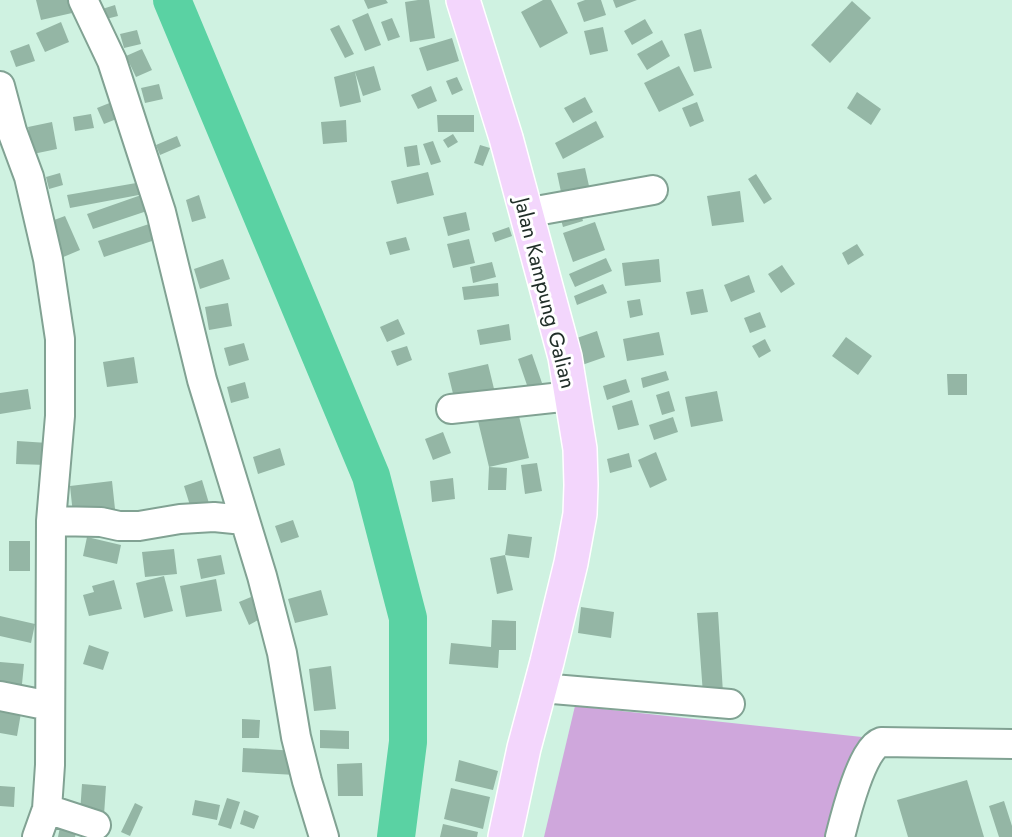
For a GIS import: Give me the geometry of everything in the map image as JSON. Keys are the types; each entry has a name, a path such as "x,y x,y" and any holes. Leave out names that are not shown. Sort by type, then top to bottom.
{"main road":[{"name":"Jalan Kampung Galian","path":"463,0 506,138 565,357 579,449 581,485 580,514 571,563 524,748 505,837"}],"street":[{"path":"83,0 112,61 161,212 202,380 282,653 296,737 324,837"},
{"path":"0,86 12,131 29,177 48,259 60,339 60,416 51,521 50,765 47,809 37,837"},
{"path":"525,213 653,190"},
{"path":"452,409 571,396"},
{"path":"51,521 101,522 119,526 203,518 244,520"},
{"path":"540,688 730,704"},
{"path":"0,696 50,706"},
{"path":"840,837 858,779 868,753 875,744 881,742 1012,744"},
{"path":"47,809 96,825"}],"shaded area":[{"path":"575,706 862,737 831,837 544,837"}],"building":[{"path":"36,0 79,0 81,11 41,20"},
{"path":"364,0 386,0 388,3 368,9"},
{"path":"429,0 435,38 410,42 405,2"},
{"path":"543,0 551,0 568,33 540,48 521,12"},
{"path":"585,0 601,0 606,15 584,22 577,3"},
{"path":"613,0 637,0 616,8"},
{"path":"852,1 871,18 830,63 811,45"},
{"path":"115,5 118,16 102,20 99,10"},
{"path":"368,13 381,45 365,51 352,20"},
{"path":"392,18 400,37 388,41 381,22"},
{"path":"645,19 653,33 632,45 624,31"},
{"path":"61,22 69,42 45,52 36,33"},
{"path":"339,25 354,54 345,58 330,29"},
{"path":"603,27 608,51 590,55 584,31"},
{"path":"701,29 712,68 694,72 684,34"},
{"path":"137,30 141,44 124,48 120,34"},
{"path":"452,38 459,61 427,71 419,48"},
{"path":"662,40 670,56 647,70 637,54"},
{"path":"29,44 35,61 16,67 10,51"},
{"path":"142,49 152,70 136,77 126,56"},
{"path":"374,66 381,90 363,96 355,72 361,102 340,107 334,77"},
{"path":"679,66 694,95 659,112 644,83"},
{"path":"457,77 463,90 452,95 446,81"},
{"path":"159,84 163,99 145,103 141,88"},
{"path":"431,86 437,101 418,109 411,95"},
{"path":"857,92 881,109 871,125 847,108"},
{"path":"585,97 593,112 573,123 564,108"},
{"path":"122,98 129,114 104,124 97,108"},
{"path":"697,102 704,121 690,127 682,108"},
{"path":"91,114 94,128 75,131 73,117"},
{"path":"437,115 474,115 474,132 438,132"},
{"path":"346,120 347,142 323,144 321,122"},
{"path":"596,121 604,137 563,159 555,143"},
{"path":"52,122 57,149 33,154 28,127"},
{"path":"453,134 458,142 448,148 443,140"},
{"path":"177,136 181,146 160,155 156,145"},
{"path":"433,141 441,162 431,165 423,144"},
{"path":"417,145 420,165 407,167 404,147"},
{"path":"480,145 490,148 483,166 474,163"},
{"path":"585,168 589,186 561,192 557,173"},
{"path":"428,172 434,195 397,204 391,181"},
{"path":"60,173 63,185 49,189 46,177"},
{"path":"756,174 772,199 764,204 748,179"},
{"path":"142,182 144,194 70,208 67,195"},
{"path":"740,191 744,222 712,226 707,196"},
{"path":"144,194 150,210 93,229 87,214"},
{"path":"199,195 206,218 192,222 186,200"},
{"path":"580,210 583,221 563,227 560,216"},
{"path":"466,212 470,230 448,236 443,217"},
{"path":"65,216 80,250 61,258 46,223"},
{"path":"595,222 605,250 573,262 563,233"},
{"path":"152,223 158,239 104,257 98,241"},
{"path":"509,227 512,236 495,242 492,233"},
{"path":"406,237 410,250 390,255 386,242"},
{"path":"469,239 475,263 453,268 447,244"},
{"path":"857,244 864,255 848,265 842,253"},
{"path":"606,258 612,271 575,287 569,274"},
{"path":"223,259 230,279 200,289 194,269"},
{"path":"659,259 661,282 625,286 622,263"},
{"path":"492,262 496,277 473,283 470,267"},
{"path":"782,265 795,284 781,293 768,274"},
{"path":"749,275 755,292 731,302 724,285"},
{"path":"498,283 499,296 464,300 462,287"},
{"path":"603,284 607,293 577,305 574,296"},
{"path":"703,289 708,312 691,315 686,292"},
{"path":"640,299 643,315 630,318 627,301"},
{"path":"228,303 232,326 209,330 205,307"},
{"path":"760,312 766,327 750,333 744,318"},
{"path":"398,319 405,334 387,342 380,327"},
{"path":"509,324 511,340 480,345 477,330"},
{"path":"597,331 605,357 582,365 574,339"},
{"path":"659,332 664,355 627,361 623,339"},
{"path":"846,337 872,356 858,375 832,356"},
{"path":"765,339 771,351 759,358 752,346"},
{"path":"244,343 249,360 229,366 224,348"},
{"path":"407,346 412,360 397,366 391,351"},
{"path":"532,354 542,383 528,388 518,359"},
{"path":"134,357 138,383 107,387 103,362"},
{"path":"488,364 495,393 455,402 448,373"},
{"path":"666,371 669,380 643,388 641,378"},
{"path":"947,374 967,374 967,395 948,395"},
{"path":"626,379 630,392 607,400 603,386"},
{"path":"245,382 249,398 231,403 227,387"},
{"path":"28,389 31,409 0,414 0,393"},
{"path":"669,391 675,411 662,415 656,395"},
{"path":"717,391 723,421 691,427 685,397"},
{"path":"632,400 639,425 618,430 612,406"},
{"path":"518,412 529,458 489,467 478,421"},
{"path":"673,417 678,432 654,440 649,425"},
{"path":"443,432 451,453 433,460 425,439"},
{"path":"17,441 48,443 47,465 16,464"},
{"path":"280,448 285,465 258,474 253,457"},
{"path":"656,452 667,480 650,488 638,460"},
{"path":"629,453 632,467 610,473 607,459"},
{"path":"537,463 542,491 525,494 521,465"},
{"path":"489,467 507,468 506,490 488,490"},
{"path":"453,478 455,499 432,502 430,481"},
{"path":"202,480 211,510 193,515 184,486"},
{"path":"112,481 115,509 73,514 70,486"},
{"path":"293,520 299,537 281,543 275,526"},
{"path":"508,534 532,537 529,558 505,555"},
{"path":"87,537 121,545 117,564 83,556"},
{"path":"9,541 30,541 30,571 9,571"},
{"path":"174,549 177,574 145,577 142,552"},
{"path":"221,555 225,574 201,579 197,559"},
{"path":"505,555 513,590 497,594 490,558"},
{"path":"164,576 173,611 144,618 136,583"},
{"path":"216,579 222,611 186,617 180,586"},
{"path":"114,580 122,609 89,616 83,595 94,592 92,586"},
{"path":"321,590 328,615 295,623 288,599"},
{"path":"251,597 260,619 249,625 239,602"},
{"path":"581,607 614,612 611,638 578,633"},
{"path":"718,612 723,693 703,694 697,613"},
{"path":"0,616 35,624 31,643 0,636"},
{"path":"492,620 516,621 516,650 499,650 498,668 449,664 451,643 491,647"},
{"path":"89,645 109,652 103,670 83,664"},
{"path":"0,662 24,664 21,694 0,691"},
{"path":"331,666 336,709 314,711 309,669"},
{"path":"0,709 21,713 17,736 0,733"},
{"path":"242,719 260,720 259,738 242,738"},
{"path":"320,730 349,731 349,749 320,748"},
{"path":"243,748 298,751 296,775 242,772"},
{"path":"459,760 498,771 493,790 455,781"},
{"path":"362,763 363,796 338,796 337,764"},
{"path":"967,780 984,837 908,837 897,800"},
{"path":"82,784 106,786 104,815 80,813"},
{"path":"0,786 15,787 14,807 0,806"},
{"path":"451,788 490,797 483,829 444,819"},
{"path":"227,798 240,802 231,829 218,825"},
{"path":"195,800 220,805 217,820 192,815"},
{"path":"1004,801 1012,826 1012,837 999,837 989,806"},
{"path":"135,803 143,807 130,836 121,832"},
{"path":"244,810 259,816 254,829 240,824"},
{"path":"443,824 478,832 477,837 440,837"},
{"path":"60,827 77,830 75,837 58,837"}],"waterway":[{"path":"172,0 371,476 408,618 408,742 396,837"}]}
